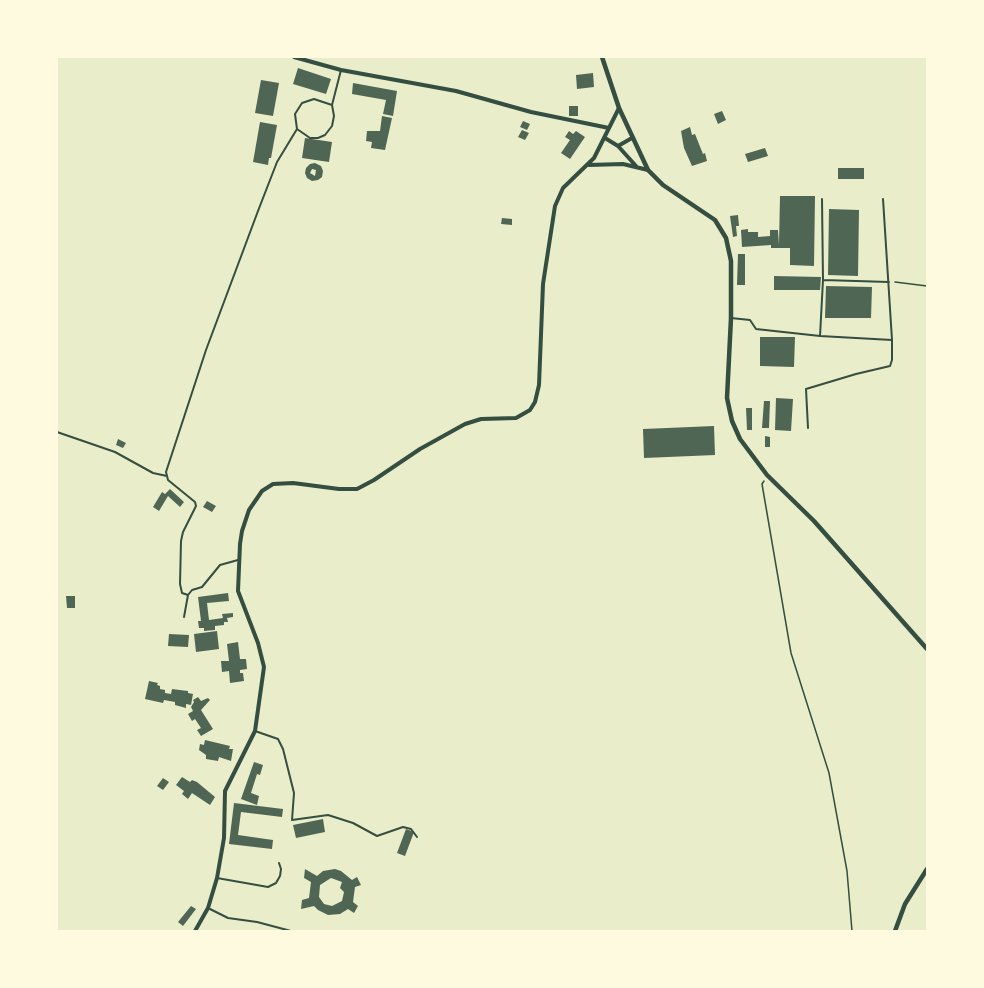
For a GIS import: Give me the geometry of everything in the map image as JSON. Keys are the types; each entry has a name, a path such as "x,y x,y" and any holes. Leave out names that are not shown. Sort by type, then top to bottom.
{"street":[{"path":"294,57 341,70 456,91 540,114 609,128"},
{"path":"602,57 619,108 648,170 663,184 715,220 726,238 731,261 731,318 727,385 730,410 740,439 767,475 814,520 927,649"},
{"path":"195,931 208,908 217,878 224,838 225,791 255,731 264,667 260,649 238,591 238,560 245,520 253,503 267,487 273,484 293,483 357,489 465,424 482,419 516,418 530,410 535,402 539,385 543,284 555,206 563,188 594,158 619,108"},
{"path":"605,138 618,146 637,166"},
{"path":"618,146 632,138"},
{"path":"588,165 637,166 648,170"},
{"path":"895,931 905,904 927,869"}],"lane":[{"path":"297,129 310,138 318,138 325,135 332,126 334,116 332,105 341,70"},
{"path":"188,595 182,593 180,584 181,541 196,506 195,502 173,486 166,472 206,351 258,211 277,162 297,129 295,114 302,103 314,99 332,105"},
{"path":"820,336 823,280 822,199"},
{"path":"808,428 806,389 890,366 892,360 890,282 883,199"},
{"path":"823,280 890,282"},
{"path":"731,318 750,320 756,329 820,336 892,340"},
{"path":"57,432 115,452 153,473 167,476"},
{"path":"184,617 188,595 192,590 202,587 216,567 238,560"},
{"path":"255,731 278,739 283,749 294,793 292,820 328,815 353,823 377,836 403,827 411,829 417,837"},
{"path":"217,878 268,887 276,883 280,876 279,863"},
{"path":"208,908 228,918 257,922 291,931"}],"path":[{"path":"890,282 927,286"},
{"path":"767,475 762,484 791,653 829,774 847,871 852,931"}],"building":[{"path":"298,68 331,79 326,94 293,84"},
{"path":"593,73 594,87 577,89 576,75"},
{"path":"261,80 279,83 273,116 255,113"},
{"path":"353,83 397,91 393,116 383,114 386,100 352,94"},
{"path":"569,106 578,106 578,116 569,116"},
{"path":"722,111 726,120 718,124 714,114"},
{"path":"382,116 392,118 385,150 371,148 372,142 366,141 367,131 380,131"},
{"path":"523,121 530,124 527,130 520,127"},
{"path":"260,122 277,125 268,165 253,162"},
{"path":"690,127 707,161 692,166 684,148 681,131"},
{"path":"522,130 529,133 525,140 518,137"},
{"path":"569,131 573,134 576,131 585,137 570,159 561,153 570,140 565,137"},
{"path":"305,138 332,142 329,162 302,158"},
{"path":"765,148 768,156 748,162 745,154"},
{"path":"315,163 321,166 322,177 318,180 312,181 307,178 306,168","holes":["312,169 316,170 315,176 310,173"]},
{"path":"838,168 864,168 864,179 838,179"},
{"path":"780,196 815,196 814,266 790,265 790,248 771,248 771,245 742,247 741,230 748,229 748,232 758,232 758,237 770,236 770,230 778,230 779,245"},
{"path":"829,209 859,210 858,276 828,275"},
{"path":"738,215 737,236 733,237 730,216"},
{"path":"502,218 512,219 512,225 501,224"},
{"path":"738,254 745,254 745,285 737,285"},
{"path":"774,276 821,277 820,290 774,290"},
{"path":"826,286 872,287 871,318 825,318"},
{"path":"760,337 795,337 794,367 760,366"},
{"path":"776,398 793,399 791,431 775,430"},
{"path":"764,401 770,401 769,428 762,428"},
{"path":"746,408 752,408 752,430 747,430"},
{"path":"714,426 715,455 644,458 643,429"},
{"path":"765,436 770,437 770,447 765,447"},
{"path":"118,439 126,443 123,448 116,445"},
{"path":"170,489 184,502 180,507 168,496 159,511 153,507 162,492 165,494"},
{"path":"207,501 216,506 212,512 203,507"},
{"path":"228,593 229,601 207,603 209,620 223,618 222,614 233,613 233,617 227,618 228,622 224,622 224,625 215,626 215,630 204,631 204,628 199,628 198,621 201,621 198,597"},
{"path":"66,596 75,596 75,608 67,608"},
{"path":"217,631 219,649 196,652 194,634"},
{"path":"169,634 189,635 188,647 168,646"},
{"path":"238,642 240,659 246,659 247,669 240,670 244,681 230,683 229,671 222,672 221,661 229,661 227,644"},
{"path":"149,681 158,683 157,685 160,689 165,690 165,693 171,694 172,689 188,691 193,694 191,705 186,704 186,708 175,705 175,702 164,700 163,703 145,699"},
{"path":"198,697 201,701 208,698 210,700 201,710 213,729 201,736 197,730 201,728 195,719 192,721 188,714 193,711 191,707 193,700"},
{"path":"205,740 230,746 229,749 233,749 231,761 219,757 218,761 206,759 206,755 199,750 200,744 204,745"},
{"path":"254,762 263,765 260,775 257,774 251,793 259,796 257,805 241,799"},
{"path":"182,777 190,782 192,780 197,782 215,797 210,805 192,793 188,799 182,794 184,791 176,785"},
{"path":"163,778 169,782 163,790 157,786"},
{"path":"234,803 283,809 282,817 241,812 238,835 273,840 272,849 229,844"},
{"path":"323,819 325,832 296,838 293,825"},
{"path":"406,829 414,832 405,856 397,853"},
{"path":"305,869 317,876 323,871 335,869 352,880 357,877 361,885 355,887 353,902 358,906 354,913 348,909 340,914 328,915 314,906 301,909 302,900 309,898 311,882 304,878","holes":["331,878 342,882 340,888 344,892 342,901 332,906 324,904 319,897 320,885"]},
{"path":"191,906 196,909 183,926 178,922"}]}
